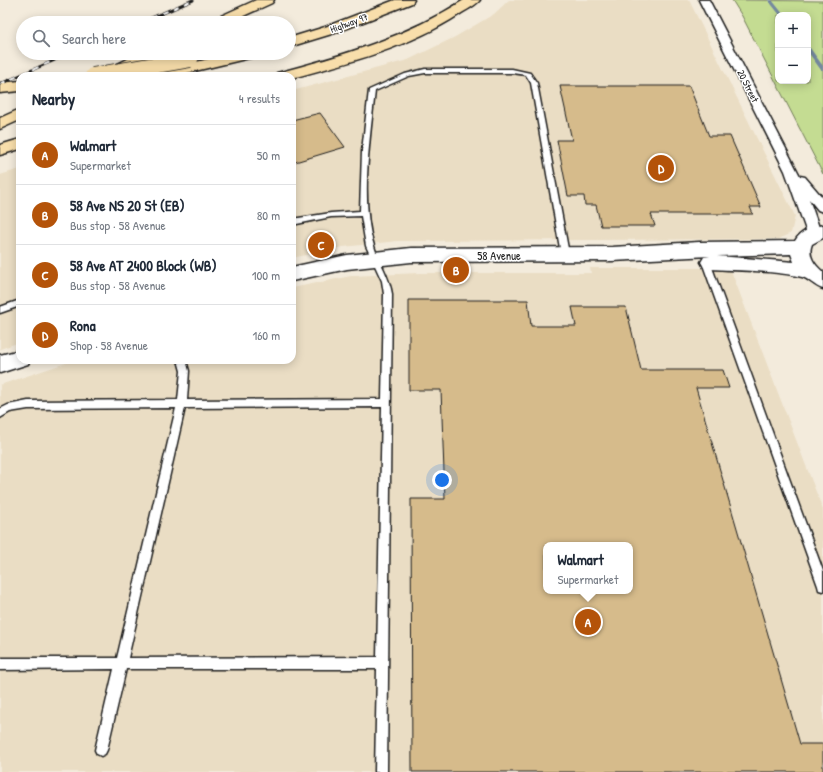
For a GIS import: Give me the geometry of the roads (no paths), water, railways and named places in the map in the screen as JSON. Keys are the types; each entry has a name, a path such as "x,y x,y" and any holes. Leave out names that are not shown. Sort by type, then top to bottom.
{"highway":[{"path":"232,16 267,0"},
{"name":"Highway 97","path":"296,30 319,23 379,0"},
{"name":"Highway 97","path":"296,41 330,30 407,0"},
{"path":"296,72 333,63 410,35 459,10 473,0"},
{"path":"111,72 137,60"},
{"path":"116,72 184,60"},
{"path":"178,72 225,60"},
{"path":"0,88 16,86"},
{"path":"0,99 16,97"},
{"path":"0,124 16,116"},
{"path":"0,150 16,145"}],"street":[{"name":"20 Street","path":"704,0 792,171 819,232"},
{"name":"20 Street","path":"792,171 823,207"},
{"path":"816,276 801,259 800,247 805,238 819,232"},
{"name":"58 Avenue","path":"296,273 347,262 411,255 612,254 700,249 800,247"},
{"name":"58 Avenue","path":"612,254 775,266 816,276"},
{"path":"0,364 16,359"}],"lane":[{"path":"380,772 388,294 386,281 367,236 364,213 365,151 372,90 407,75 425,71 512,71 528,74 534,82 565,254"},
{"path":"296,221 331,215 364,213"},
{"path":"706,262 823,586"},
{"path":"0,310 16,304"},
{"path":"101,750 182,403 185,371 183,364"},
{"path":"0,414 8,409 28,405 387,403"},
{"path":"0,664 382,663"}],"waterway":[{"path":"770,0 780,12"},
{"path":"811,53 823,69"}],"railway":[{"path":"156,16 193,0"},
{"path":"27,72 55,60"},
{"path":"0,84 16,77"}],"place":[{"name":"Rona","path":"661,168"},
{"name":"58 Ave AT 2400 Block (WB)","path":"321,245"},
{"name":"58 Ave NS 20 St (EB)","path":"456,270"},
{"name":"Walmart","path":"588,622"}]}
